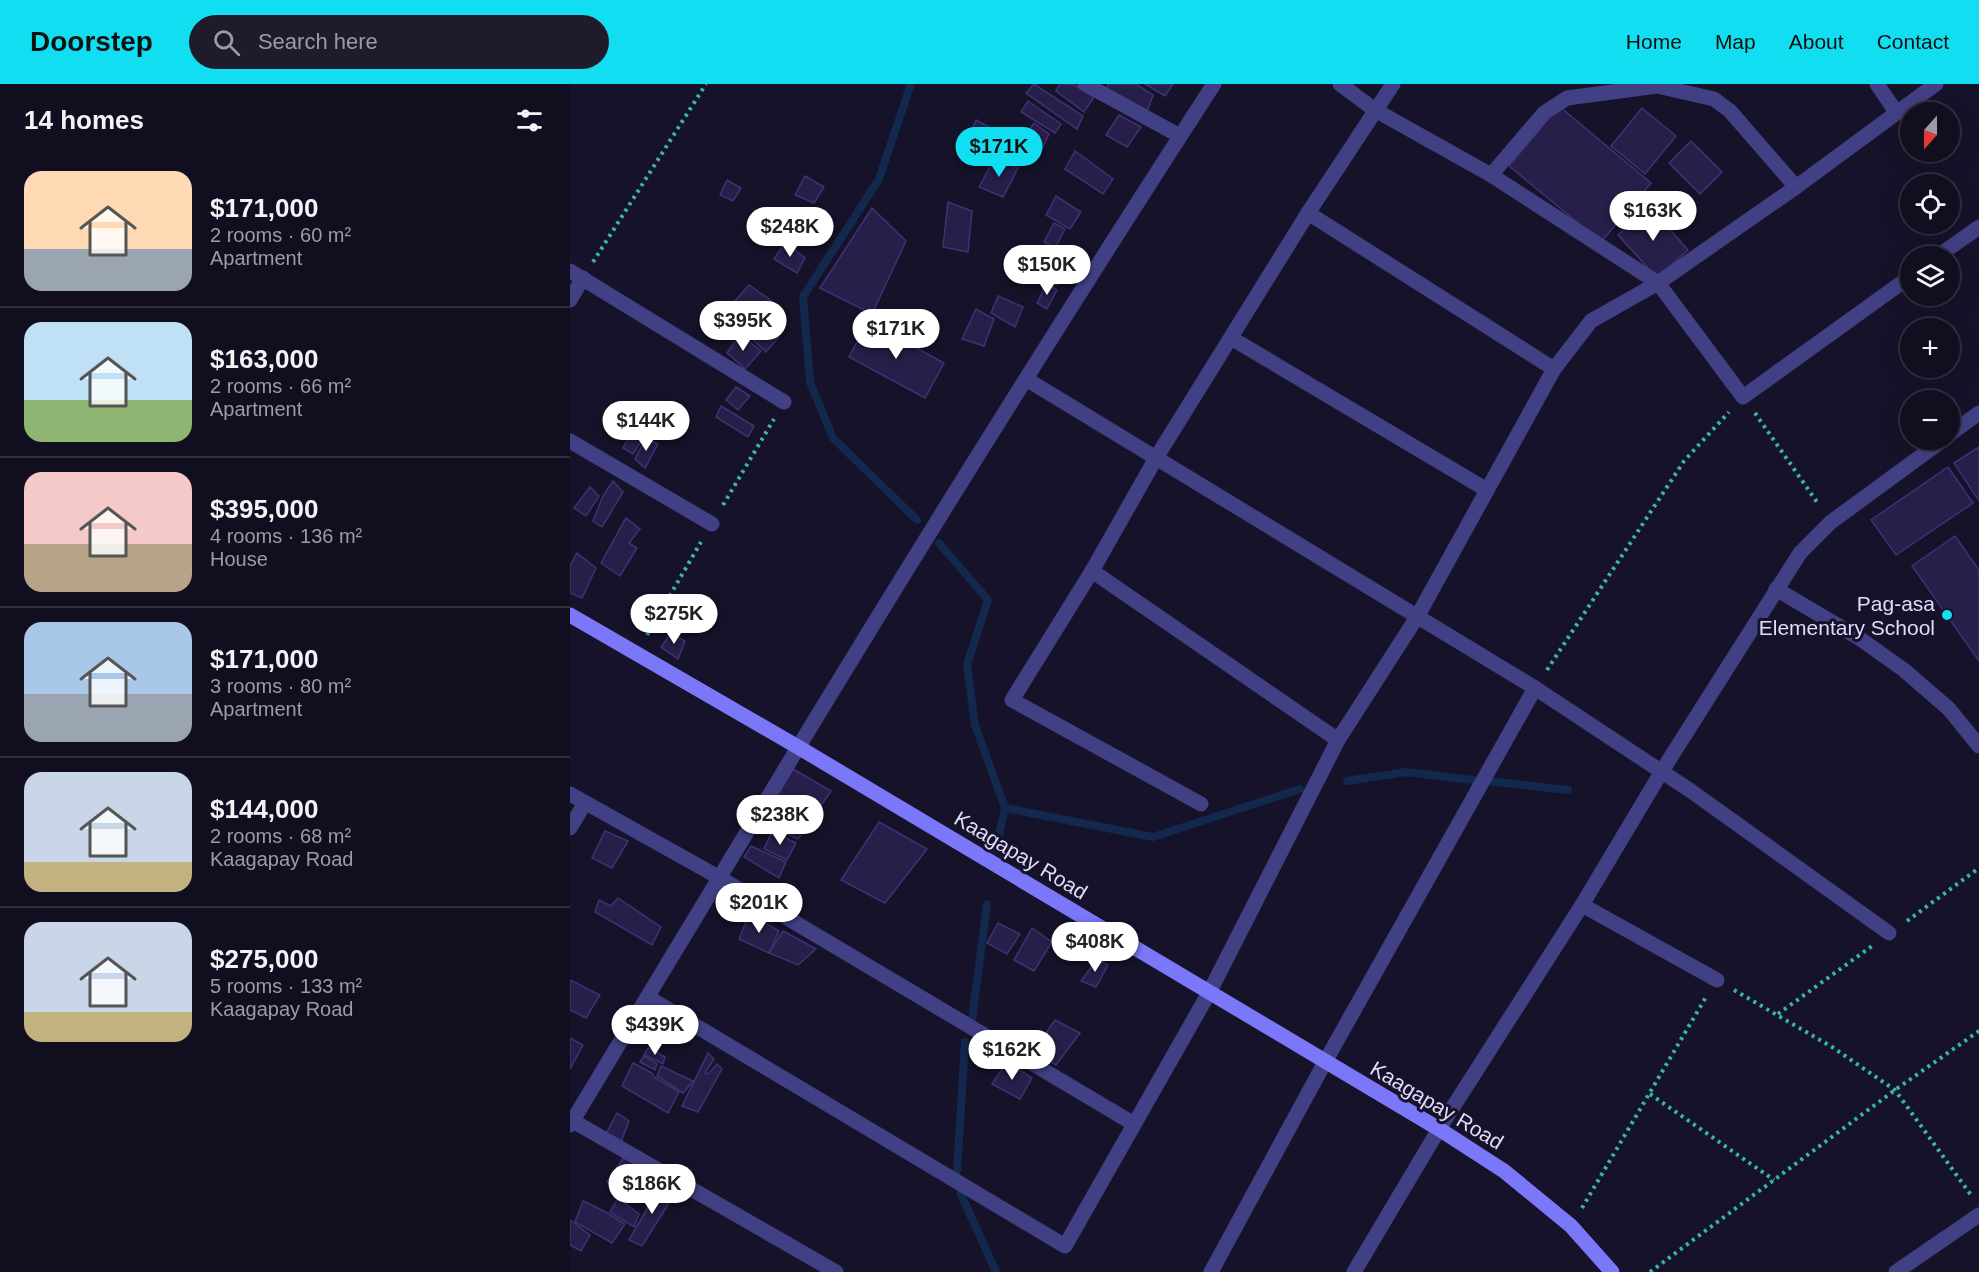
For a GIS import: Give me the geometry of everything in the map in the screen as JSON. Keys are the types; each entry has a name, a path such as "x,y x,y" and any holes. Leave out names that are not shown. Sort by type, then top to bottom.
{"street":[{"path":"1085,84 1180,136"},
{"path":"837,1272 571,1123 649,998 798,747 1026,379 1214,84"},
{"path":"1340,84 1375,110 1491,175 1658,283 1743,397 1900,284"},
{"path":"1201,804 1012,700 1092,571 1156,458 1308,213 1393,84"},
{"path":"1877,84 1896,112"},
{"path":"649,998 1065,1246 1210,991 1338,740 1418,617 1554,369 1591,321 1658,283 1796,187 1936,84"},
{"path":"1491,175 1544,113 1567,98 1656,86 1714,99 1730,111 1796,187"},
{"path":"1308,213 1554,369"},
{"path":"1952,246 1979,227"},
{"path":"570,300 577,274 784,402"},
{"path":"1231,338 1487,490"},
{"path":"1026,379 1535,688 1662,771 1889,933"},
{"path":"1960,427 1979,413"},
{"path":"570,441 712,524"},
{"path":"1354,1272 1439,1129 1582,905 1662,771 1800,553 1831,522 1929,450"},
{"path":"1092,571 1338,740"},
{"path":"1776,589 1859,638 1904,670 1949,709 1979,746"},
{"name":"Kaagapay Road","path":"570,615 798,747 1439,1129 1504,1171 1571,1226 1612,1272"},
{"path":"1211,1272 1324,1062 1535,688"},
{"path":"570,794 720,879 1134,1124"},
{"path":"570,828 585,803"},
{"path":"1582,905 1717,980"},
{"path":"1896,1272 1979,1215"}],"path":[{"path":"577,274 706,84"},
{"path":"1535,688 1684,461 1743,397 1810,492"},
{"path":"1571,1226 1717,980 1832,1047 1894,1090 1972,1196"},
{"path":"1650,1272 1894,1090 1979,1030"},
{"path":"1650,1094 1774,1180"}],"building":[{"path":"1034,84 1083,116 1077,129 1026,93"},
{"path":"1060,84 1073,84 1094,97 1084,112 1056,91"},
{"path":"1109,84 1136,84 1153,95 1145,117 1105,91"},
{"path":"1145,84 1173,84 1165,96"},
{"path":"1028,101 1061,124 1055,133 1021,112"},
{"path":"1559,106 1651,183 1601,242 1509,166"},
{"path":"1642,108 1676,136 1645,174 1611,146"},
{"path":"1119,115 1141,127 1127,147 1106,135"},
{"path":"976,120 998,132 994,147 969,137"},
{"path":"1034,123 1049,134 1040,153 1023,138"},
{"path":"1691,141 1722,172 1700,194 1669,163"},
{"path":"1075,151 1113,179 1103,194 1065,169"},
{"path":"995,158 1018,168 1003,197 979,187"},
{"path":"805,176 824,187 814,203 795,195"},
{"path":"727,180 741,188 733,201 720,195"},
{"path":"1056,196 1081,212 1070,229 1046,215"},
{"path":"948,202 972,211 968,252 943,247"},
{"path":"1650,207 1688,250 1657,278 1618,235"},
{"path":"872,208 906,241 872,314 820,288"},
{"path":"1054,223 1065,229 1055,248 1044,242"},
{"path":"785,242 805,258 797,273 774,259"},
{"path":"1048,260 1065,268 1057,285 1040,279"},
{"path":"1047,283 1057,290 1047,309 1037,303"},
{"path":"749,285 776,304 757,322 734,302"},
{"path":"998,296 1023,307 1015,327 991,313"},
{"path":"976,309 994,319 984,346 962,339"},
{"path":"767,317 780,328 776,335 779,337 766,352 751,338"},
{"path":"868,321 944,363 925,398 849,357"},
{"path":"740,334 761,351 745,369 727,353"},
{"path":"736,387 750,396 738,410 726,400"},
{"path":"721,406 754,426 748,437 716,417"},
{"path":"633,430 644,437 633,454 623,448"},
{"path":"646,438 658,444 645,468 635,459"},
{"path":"1979,447 1979,501 1954,463"},
{"path":"1948,467 1973,503 1896,555 1871,520"},
{"path":"613,481 623,492 602,527 593,521 603,496"},
{"path":"590,487 599,496 586,516 574,508"},
{"path":"626,518 640,529 629,543 637,548 620,576 601,563"},
{"path":"1955,536 1979,570 1979,661 1912,566"},
{"path":"577,553 596,568 582,598 570,593 570,566"},
{"path":"671,633 685,641 678,659 661,647"},
{"path":"793,769 831,791 798,839 762,822"},
{"path":"879,822 927,849 885,903 841,880"},
{"path":"605,831 628,841 612,868 592,858"},
{"path":"772,831 796,843 787,860 764,849"},
{"path":"751,846 786,862 779,878 744,857"},
{"path":"618,898 661,927 652,945 595,912 599,900 611,906"},
{"path":"749,913 779,931 769,953 739,939"},
{"path":"998,923 1020,934 1007,954 987,943"},
{"path":"1032,928 1052,942 1034,971 1014,960"},
{"path":"783,931 816,949 798,965 769,953"},
{"path":"1097,959 1108,965 1096,987 1081,981"},
{"path":"570,980 600,995 586,1018 570,1010"},
{"path":"1055,1020 1080,1033 1056,1065 1033,1052"},
{"path":"647,1033 661,1040 658,1048 646,1042"},
{"path":"570,1038 583,1045 570,1069"},
{"path":"648,1048 665,1057 663,1064 644,1055"},
{"path":"708,1053 714,1059 705,1073 708,1074 717,1064 722,1069 698,1112 682,1106"},
{"path":"644,1056 657,1064 655,1070 640,1062"},
{"path":"1007,1062 1032,1078 1020,1099 992,1084"},
{"path":"633,1063 679,1092 668,1113 622,1086"},
{"path":"661,1066 693,1081 683,1093 657,1076"},
{"path":"617,1113 629,1121 619,1147 604,1138"},
{"path":"624,1157 636,1165 623,1190 607,1182"},
{"path":"661,1185 676,1192 642,1246 629,1240"},
{"path":"618,1198 639,1214 634,1227 610,1212"},
{"path":"583,1201 625,1224 612,1243 575,1222"},
{"path":"570,1220 590,1235 581,1251 570,1245"}],"waterway":[{"path":"911,84 879,179 803,297 810,382 833,438 917,520"},
{"path":"939,543 988,600 967,665 975,725 1005,808 996,849"},
{"path":"1347,781 1406,772 1473,780"},
{"path":"1488,781 1568,790"},
{"path":"1005,808 1153,837 1300,789"},
{"path":"972,1020 987,904"},
{"path":"957,1171 965,1042"},
{"path":"960,1192 996,1272"}],"place":[{"name":"Pag-asa Elementary School","path":"1947,615"}]}
